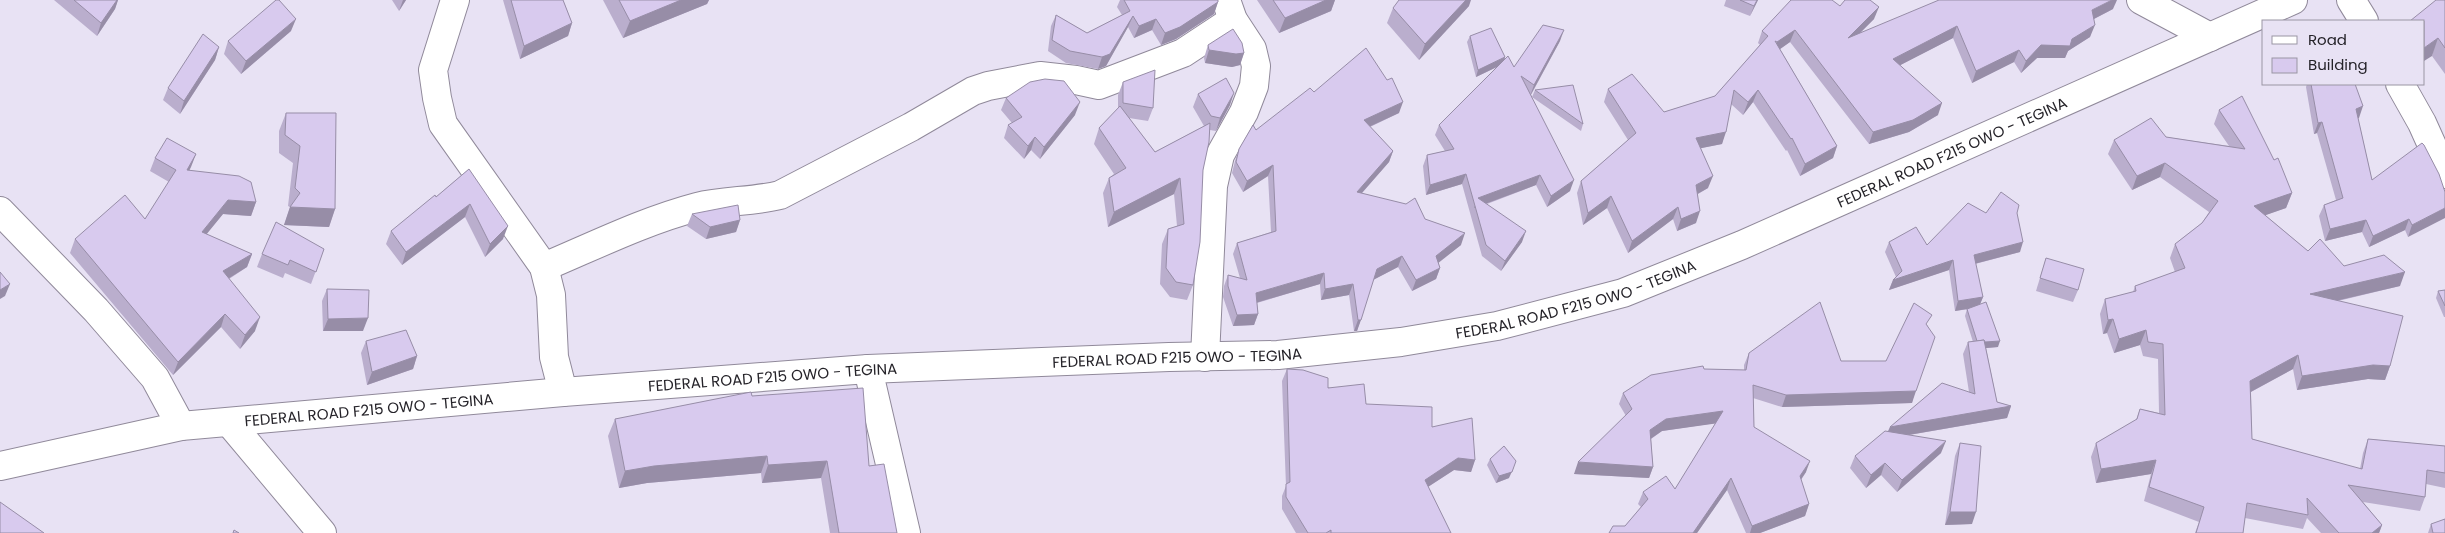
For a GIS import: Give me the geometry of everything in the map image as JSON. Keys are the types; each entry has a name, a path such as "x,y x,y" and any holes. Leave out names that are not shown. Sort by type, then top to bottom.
{"main road":[{"path":"455,0 433,70 436,98 443,124 544,267 551,295 554,356 564,392"},
{"path":"2140,0 2210,37"},
{"name":"FEDERAL ROAD F215 OWO - TEGINA","path":"0,466 181,426 564,392 868,369 1205,356 1278,356 1401,342 1497,326 1623,292 1742,246 2293,0"},
{"path":"2352,0 2363,20"},
{"path":"544,267 661,218 696,207 725,201 760,200 780,195 910,127 973,91 988,86 1040,76 1099,85 1183,54 1229,10 1252,48 1256,66 1254,86 1244,112 1220,155 1213,186 1205,356"},
{"path":"2401,85 2422,123 2445,174"},
{"path":"0,211 96,310 155,378 181,426"},
{"path":"868,369 906,533"},
{"path":"229,422 322,533"}],"building":[{"path":"74,0 117,0 101,23"},
{"path":"276,0 279,0 296,19 246,61 228,41"},
{"path":"511,0 563,0 572,23 524,46"},
{"path":"619,0 681,0 630,21"},
{"path":"1124,0 1218,0 1218,2 1180,27 1165,33 1156,19 1139,26 1133,16 1110,54 1102,57 1070,51 1052,40 1056,15 1087,33 1130,11"},
{"path":"1273,0 1326,0 1285,18"},
{"path":"1399,0 1466,0 1425,44 1393,8"},
{"path":"1740,0 1757,0 1754,6"},
{"path":"1791,0 1832,0 1840,6 1845,0 1870,0 1879,7 1848,38 1939,0 2112,0 2092,10 2095,25 2072,39 2070,46 2041,45 2026,61 2019,50 1976,71 1957,26 1893,59 1942,103 1913,120 1873,132 1795,30 1777,42 1775,41 1837,146 1805,164 1792,138 1758,90 1748,102 1734,90 1726,132 1696,138 1713,176 1696,185 1700,211 1681,219 1678,207 1632,241 1611,196 1588,213 1581,181 1636,133 1608,89 1632,74 1664,112 1715,96 1768,36 1762,31"},
{"path":"2436,0 2445,0 2445,48 2438,38 2425,47 2425,20 2411,20"},
{"path":"1543,25 1564,30 1534,85 1521,76 1574,180 1551,196 1540,175 1478,198 1526,231 1505,261 1486,245 1466,174 1430,185 1427,155 1454,149 1439,125 1508,56 1514,67"},
{"path":"1491,28 1505,57 1478,70 1470,36"},
{"path":"1233,29 1242,43 1244,53 1236,54 1209,50 1208,45"},
{"path":"203,34 219,47 184,101 168,88"},
{"path":"1366,48 1387,80 1392,78 1403,102 1364,120 1393,151 1357,192 1406,204 1415,198 1425,219 1465,233 1436,256 1440,268 1416,280 1402,256 1377,269 1361,320 1358,320 1353,284 1325,289 1324,273 1256,293 1258,314 1237,315 1228,286 1228,275 1247,280 1237,243 1276,231 1273,165 1247,181 1236,162 1239,149 1253,125 1256,130 1310,88 1314,92"},
{"path":"1155,70 1153,108 1123,103 1123,82"},
{"path":"1226,78 1234,93 1220,118 1211,116 1198,94"},
{"path":"1045,79 1064,81 1080,102 1044,147 1035,137 1028,146 1008,125 1022,117 1006,98 1030,82"},
{"path":"1573,85 1583,124 1535,90"},
{"path":"2311,85 2355,85 2363,106 2356,109 2372,180 2422,143 2439,174 2445,192 2445,208 2412,225 2409,219 2373,236 2366,220 2330,229 2324,205 2343,198 2322,122 2318,123"},
{"path":"2242,96 2274,160 2278,158 2292,193 2254,206 2308,251 2320,239 2344,266 2384,255 2405,272 2310,294 2403,316 2390,366 2373,365 2302,376 2298,355 2250,381 2252,439 2362,469 2368,439 2445,446 2445,473 2427,470 2425,497 2348,485 2382,525 2372,533 2339,533 2307,498 2308,515 2247,503 2243,533 2196,533 2204,507 2149,487 2156,460 2101,469 2096,443 2137,419 2140,409 2165,415 2163,344 2148,342 2146,330 2119,339 2113,319 2108,320 2105,299 2136,291 2135,286 2185,268 2175,244 2202,223 2218,201 2165,163 2137,176 2114,140 2151,118 2166,137 2245,149 2219,110"},
{"path":"1120,106 1155,152 1210,123 1209,142 1203,170 1200,242 1193,285 1176,282 1166,268 1168,229 1184,224 1180,178 1114,212 1109,178 1126,168 1099,128"},
{"path":"286,113 336,113 335,209 290,207 300,193 295,188 300,146 285,135"},
{"path":"167,138 196,154 187,170 239,176 251,182 256,202 228,200 202,232 252,254 223,271 260,317 245,335 225,314 178,362 75,239 125,195 145,219 176,170 155,158"},
{"path":"469,169 508,226 490,244 470,204 406,252 391,231"},
{"path":"2001,192 2019,205 2017,213 2023,242 1974,255 1983,297 1958,301 1953,260 1893,280 1902,271 1889,242 1916,227 1927,245 1968,203 1986,213"},
{"path":"738,205 740,220 710,227 692,214"},
{"path":"276,222 324,249 316,272 290,260 288,265 262,254"},
{"path":"2046,258 2084,269 2078,290 2040,278"},
{"path":"0,272 10,284 0,290"},
{"path":"327,289 369,290 368,318 328,319"},
{"path":"2445,290 2445,306 2438,291"},
{"path":"1820,302 1841,361 1886,361 1914,303 1932,315 1926,324 1935,337 1916,391 1786,395 1753,385 1754,427 1810,461 1800,476 1809,504 1752,526 1731,478 1693,533 1609,533 1613,526 1625,526 1648,499 1643,492 1666,476 1675,489 1723,411 1666,419 1650,430 1653,467 1578,462 1632,409 1623,393 1651,375 1703,366 1704,369 1746,370 1749,353"},
{"path":"1986,302 2000,341 1977,341 1967,309"},
{"path":"406,330 417,356 372,372 366,341"},
{"path":"1984,340 1997,402 2011,406 1890,427 1942,383 1975,394 1968,342"},
{"path":"1287,369 1303,370 1328,378 1328,388 1364,384 1366,404 1432,407 1432,427 1472,418 1475,460 1458,458 1425,480 1451,533 1331,533 1331,530 1326,533 1308,533 1286,497 1286,484 1290,482"},
{"path":"863,388 869,466 884,464 897,533 839,533 827,461 768,465 767,456 654,466 625,471 615,419 751,392 752,396"},
{"path":"1885,431 1946,441 1902,480 1885,463 1871,475 1855,456"},
{"path":"1960,443 1981,446 1976,512 1950,512"},
{"path":"1504,446 1516,461 1512,472 1499,476 1490,459"},
{"path":"0,502 44,533 0,533"},
{"path":"2445,519 2445,533 2433,533 2431,524"}]}
